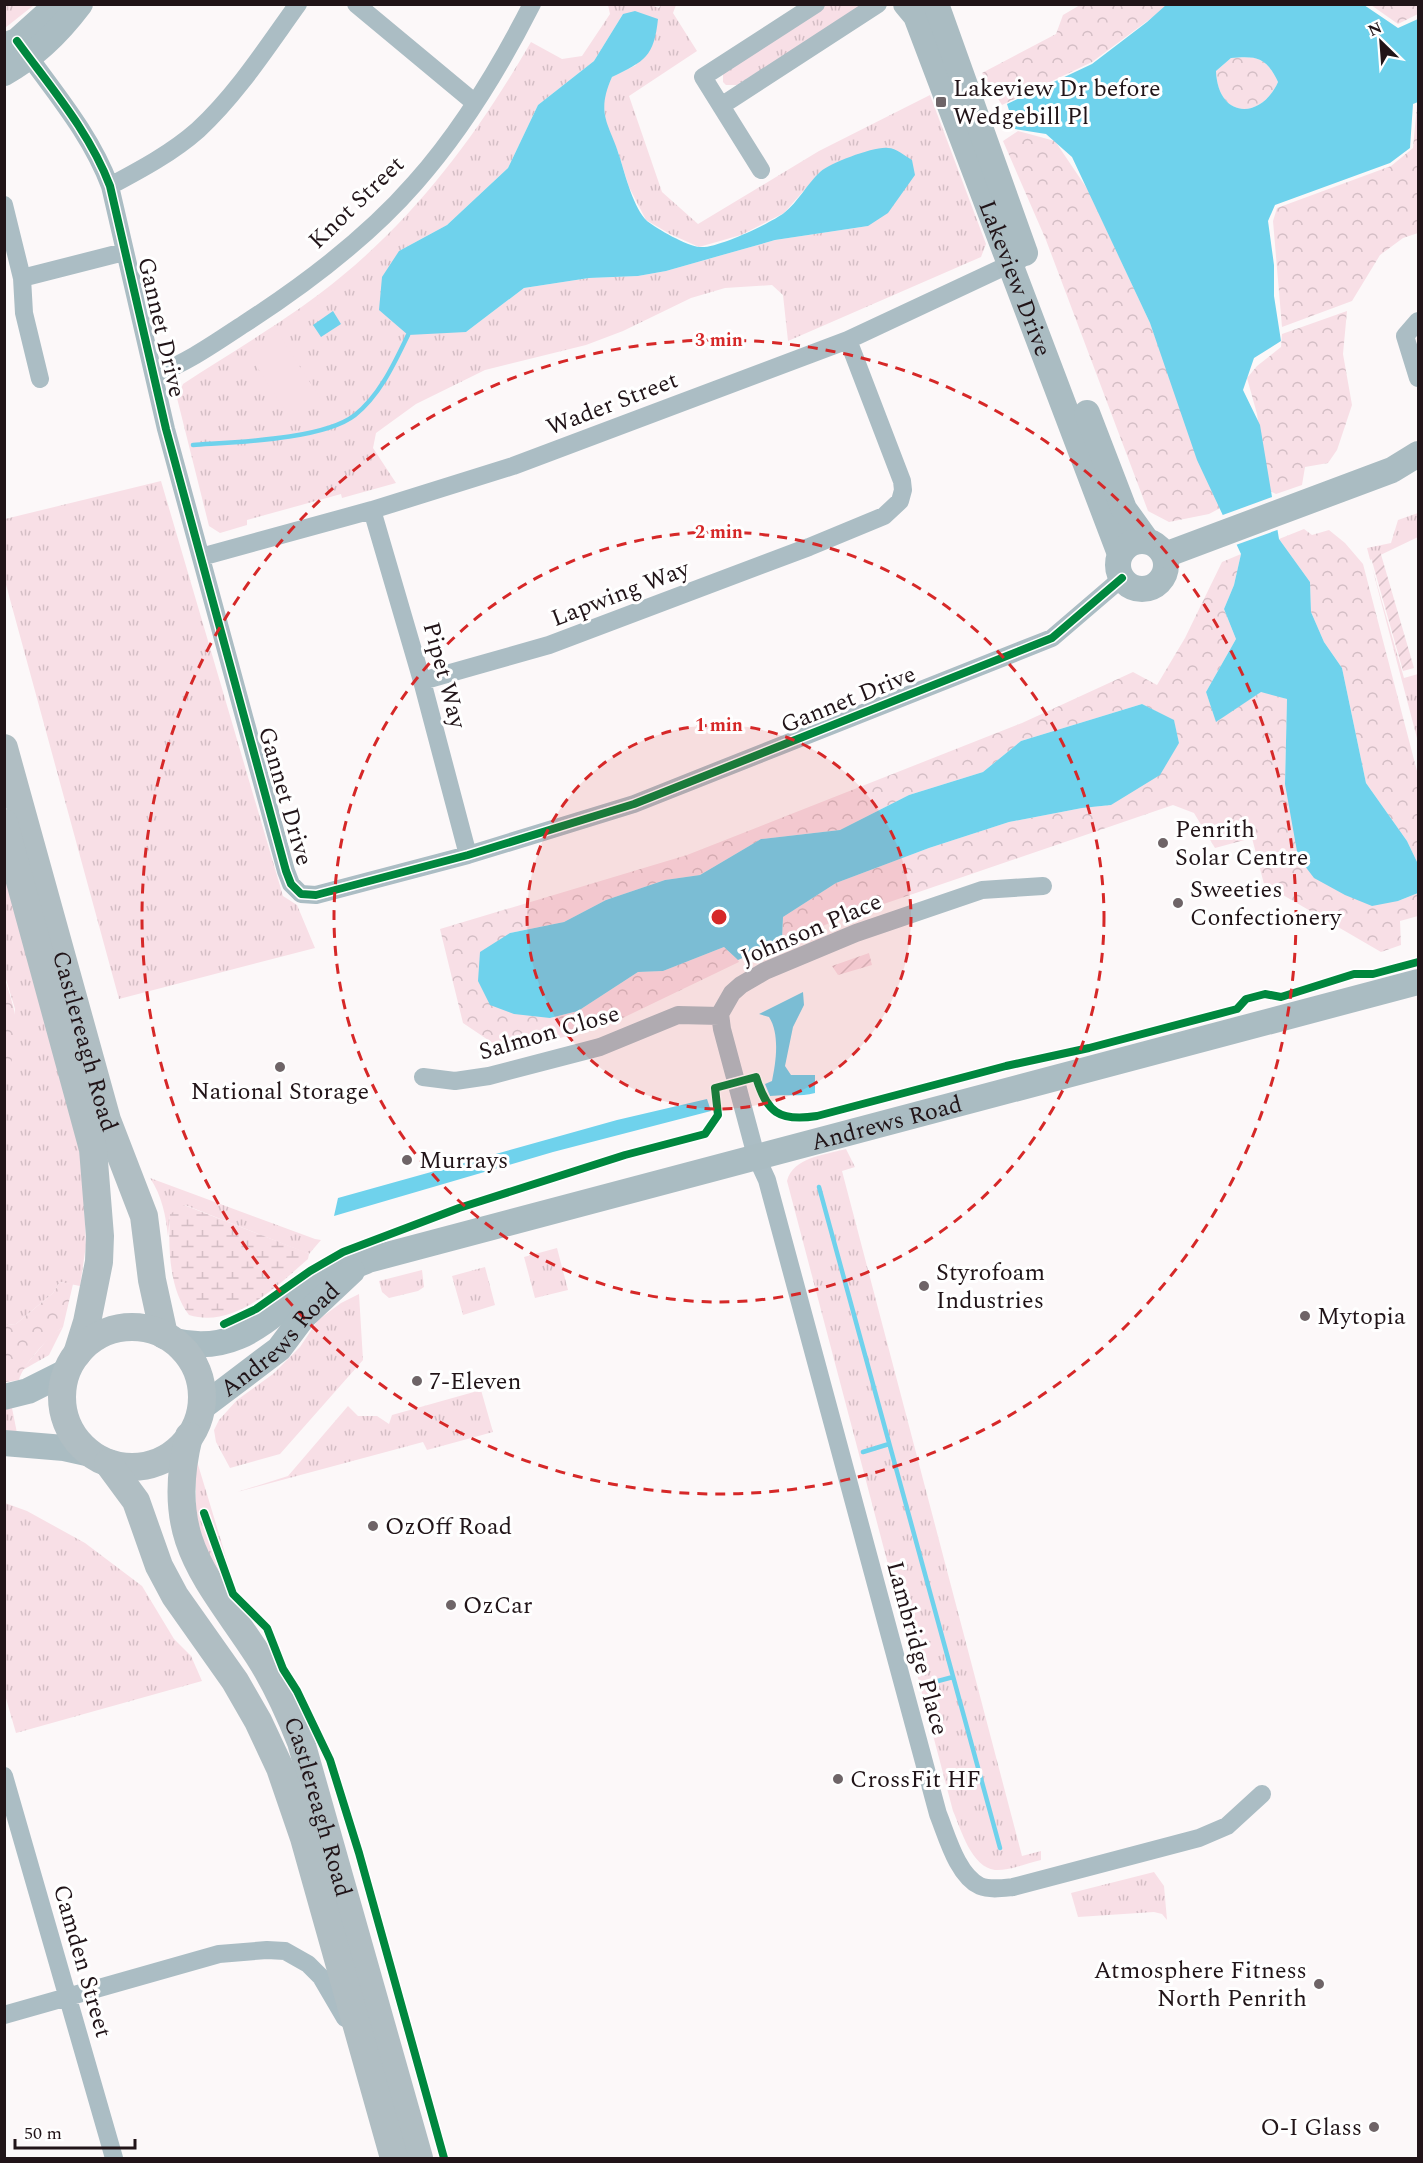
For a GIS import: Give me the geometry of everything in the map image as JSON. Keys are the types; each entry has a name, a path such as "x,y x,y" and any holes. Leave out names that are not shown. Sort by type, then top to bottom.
{"main road":[{"name":"Castlereagh Road","path":"4,748 107,1120 144,1216 152,1280 169,1338"},
{"name":"Castlereagh Road","path":"4,823 93,1149 100,1236 99,1262 87,1322 71,1363"},
{"path":"127,1327 146,1328 169,1338 185,1351 196,1371 202,1393 201,1408 189,1436 173,1453 153,1463 131,1466 100,1458 71,1431 65,1418 62,1402 71,1363 91,1340 108,1331 127,1327"},
{"name":"Castlereagh Road","path":"189,1436 183,1461 182,1503 190,1542 202,1574 274,1683 302,1742 419,2158"},
{"name":"Castlereagh Road","path":"100,1458 136,1501 159,1566 175,1596 223,1662 270,1744 304,1838 393,2158"}],"street":[{"path":"4,73 17,48 58,4"},
{"path":"17,48 80,4"},
{"path":"110,186 148,166 197,131 252,68 298,4"},
{"path":"356,4 475,103"},
{"name":"Knot Street","path":"154,375 177,367 279,301 351,246 415,183 475,103 532,4"},
{"path":"761,170 703,77 816,4"},
{"path":"721,106 878,4"},
{"name":"Lakeview Drive","path":"906,4 916,16 1124,509 1132,524 1156,548"},
{"name":"Lakeview Drive","path":"936,4 1121,566"},
{"name":"Gannet Drive","path":"17,48 78,122 99,158 110,186 166,429 291,884 301,894 316,895 468,855 633,804 1052,638 1121,566"},
{"path":"4,205 22,278 24,313 39,379"},
{"path":"22,278 124,252"},
{"name":"Wader Street","path":"201,557 372,510 513,466 848,340 1019,260"},
{"path":"1419,321 1405,336 1419,378"},
{"name":"Lapwing Way","path":"422,681 549,645 809,548 892,510 903,490 902,481 848,340"},
{"path":"1156,548 1165,570 1153,586 1140,589 1121,566 1131,543 1156,548 1211,537 1392,470 1419,454"},
{"name":"Pipet Way","path":"372,510 422,681 468,855"},
{"name":"Johnson Place","path":"720,1016 723,1006 741,985 806,953 982,890 1042,886"},
{"name":"Andrews Road","path":"169,1338 200,1344 246,1334 272,1318 306,1288 328,1274 368,1260 1419,982"},
{"name":"Salmon Close","path":"423,1077 455,1081 489,1076 600,1047 678,1015 720,1016"},
{"path":"720,1016 724,1040 756,1156"},
{"name":"Lambridge Place","path":"756,1156 770,1191 938,1814 948,1841 969,1877 981,1886 1013,1887 1199,1838 1227,1826 1262,1794"},
{"name":"Andrews Road","path":"201,1408 279,1349 303,1317 356,1266"},
{"path":"4,1397 28,1391 71,1363"},
{"path":"4,1443 64,1448 100,1458"},
{"name":"Camden Street","path":"4,1776 114,2158"},
{"path":"4,2015 219,1954 285,1951 308,1964 321,1977 367,2060"}],"green space":[{"path":"5,4 33,4 34,5 5,28"},
{"path":"608,5 650,5 659,8 661,5 676,5 673,13 697,51 629,96 662,192 698,224 819,151 930,95 986,244 981,257 788,341 783,295 772,285 725,288 691,298 623,331 586,345 485,370 416,404 376,433 373,448 396,483 342,498 341,494 247,520 247,525 220,533 209,526 177,398 183,384 284,319 323,291 371,251 423,197 470,138 531,42 562,59 582,56 610,14","holes":["623,14 636,65 612,77 603,97 606,125 618,152 629,187 646,220 699,247 741,235 784,213 822,170 868,226 775,240 666,271 638,276 589,278 524,288 466,332 399,251 447,225 508,168 538,105 594,61"]},
{"path":"826,5 864,5 737,85 726,85 723,82 723,73 731,64"},
{"path":"1080,5 1169,5 1092,62 1002,105 982,73 1056,34 1063,15"},
{"path":"1371,5 1418,5 1418,14 1398,24"},
{"path":"1248,57 1260,60 1274,74 1278,82 1271,94 1261,103 1251,108 1241,109 1232,106 1224,98 1216,71 1231,58"},
{"path":"1417,105 1418,233 1403,238 1380,255 1352,301 1282,327 1273,221 1277,208 1391,166 1413,148"},
{"path":"1018,131 1055,141 1088,190 1150,323 1197,450 1226,505 1209,514 1169,522 1148,511 1046,240 1003,141"},
{"path":"1347,311 1343,354 1352,405 1337,450 1328,463 1305,467 1302,485 1276,494 1268,490 1257,414 1247,378 1257,366 1281,347 1282,334"},
{"path":"280,336 322,401 292,421 250,356"},
{"path":"161,481 283,896 297,905 315,948 119,999 5,581 5,519"},
{"path":"1418,513 1418,537 1370,560 1367,548 1391,543 1398,520"},
{"path":"1304,529 1312,535 1329,530 1345,543 1363,564 1418,775 1418,864 1407,841 1366,783 1342,668 1324,642 1311,612 1310,582 1279,539"},
{"path":"1380,551 1414,668 1403,671 1370,554"},
{"path":"1241,554 1234,585 1224,609 1236,639 1206,692 1216,721 1262,691 1287,699 1285,784 1398,901 1418,893 1418,916 1400,921 1401,945 1381,952 1264,884 1252,838 1215,848 1194,813 1173,805 837,920 782,943 783,917 836,883 929,848 1009,822 1082,808 1111,805 1179,743 1174,721 1142,704 1021,741 983,772 909,795 840,830 761,839 700,875 665,880 606,900 564,922 510,933 550,1018 578,1011 638,972 663,971 724,947 739,962 606,1026 506,1052 463,1023 440,929 687,855 1022,723 1133,672 1157,685 1185,638 1222,562"},
{"path":"1372,566 1404,678 1418,674 1418,742"},
{"path":"5,876 82,1158 86,1245 80,1286 60,1282 53,1293 16,1324 5,1325 4,1066 10,1063 15,1009 5,976"},
{"path":"869,953 872,965 838,975 832,966"},
{"path":"4,976 14,1009 17,1032 14,1054 10,1064 5,1066"},
{"path":"846,1149 855,1167 842,1171 1022,1856 1041,1851 1041,1860 1012,1868 995,1870 979,1862 963,1837 953,1811 787,1181 790,1173 803,1162"},
{"path":"150,1178 321,1240 309,1254 185,1205 170,1215 168,1237 163,1206"},
{"path":"184,1205 305,1252 309,1254 308,1259 269,1292 238,1311 206,1318 189,1315 177,1293 171,1267 169,1240 170,1214"},
{"path":"557,1248 568,1290 535,1298 524,1257"},
{"path":"485,1267 495,1305 463,1315 452,1276"},
{"path":"422,1270 424,1287 418,1291 389,1298 382,1292 379,1281"},
{"path":"60,1282 73,1284 63,1327 37,1351 19,1380 5,1382 5,1325 16,1324 53,1293"},
{"path":"359,1294 363,1360 280,1454 230,1468 216,1442 214,1430 219,1420 237,1400 273,1374 300,1347 318,1320 341,1303"},
{"path":"63,1327 49,1355 21,1371 51,1335"},
{"path":"481,1390 493,1432 427,1450 423,1442 237,1492 288,1476 348,1406 358,1416 377,1416 389,1424 392,1415"},
{"path":"11,1403 17,1433 5,1433 5,1404"},
{"path":"196,1458 242,1610 222,1585 196,1523"},
{"path":"5,1503 27,1511 85,1543 142,1586 174,1639 191,1656 202,1681 16,1733 5,1695"},
{"path":"1154,1872 1164,1886 1167,1920 1162,1914 1154,1912 1078,1917 1071,1893"}],"water":[{"path":"1166,5 1364,5 1398,28 1418,19 1418,102 1413,104 1410,148 1390,163 1275,205 1268,221 1274,265 1274,296 1281,341 1254,358 1243,390 1260,425 1279,539 1310,582 1311,612 1324,642 1342,668 1366,783 1407,841 1418,864 1418,893 1398,901 1372,906 1345,895 1314,878 1298,857 1285,784 1287,699 1261,692 1216,722 1206,692 1236,639 1224,609 1234,585 1241,554 1197,460 1150,323 1072,157 1046,134 1015,129 1007,104 1092,64","holes":["1231,58 1254,58 1265,63 1278,82 1271,94 1251,108 1241,109 1232,106 1224,98 1219,87 1216,71"]},
{"path":"635,11 658,19 654,42 640,62 612,77 604,110 627,182 642,216 665,232 688,244 700,247 708,247 730,240 784,213 825,168 873,150 888,148 900,152 912,160 915,175 888,213 868,226 775,240 666,271 638,276 589,278 524,288 466,332 408,335 379,310 382,277 399,251 447,225 508,168 538,105 594,61 623,14"},
{"path":"333,311 341,324 321,337 313,325"},
{"path":"1142,704 1174,720 1179,743 1160,775 1111,805 1082,808 1009,822 929,848 836,883 783,917 782,941 738,960 724,947 663,971 638,972 578,1011 550,1018 514,1014 490,1005 478,981 480,952 510,933 564,922 606,900 665,880 700,875 761,839 840,830 909,795 983,772 1021,741"},
{"path":"803,992 804,1005 793,1027 785,1066 791,1075 815,1075 815,1093 770,1096 765,1084 772,1081 776,1057 775,1032 769,1017 759,1014"},
{"path":"707,1099 711,1111 553,1152 334,1216 338,1198 617,1120"}],"pier":[{"path":"1275,496 1280,529 1233,546 1220,516"}],"waterway":[{"path":"193,445 300,435 341,423 355,415 372,398 386,378 408,335"},
{"path":"819,1187 1000,1848"},
{"path":"863,1452 889,1444"},
{"path":"923,1685 953,1677"}],"cycle path":[{"path":"17,41 80,128 110,186 166,429 286,871 291,884 301,894 316,895 468,855 634,804 1052,638 1122,578"},
{"path":"224,1324 256,1309 310,1271 343,1252 459,1208 625,1155 705,1134 718,1115 715,1088 756,1077 765,1099 776,1112 783,1116 793,1117 817,1116 1237,1009 1246,999 1265,994 1281,997 1354,974 1373,974 1418,962"},
{"path":"204,1513 233,1594 267,1628 283,1669 297,1691 330,1760 359,1853 444,2158"}],"place":[{"name":"Lakeview Dr before Wedgebill Pl","path":"941,102"},
{"name":"Penrith Solar Centre","path":"1163,843"},
{"name":"Sweeties Confectionery","path":"1178,903"},
{"name":"National Storage","path":"280,1067"},
{"name":"Murrays","path":"407,1160"},
{"name":"Styrofoam Industries","path":"924,1286"},
{"name":"Mytopia","path":"1305,1316"},
{"name":"7-Eleven","path":"417,1381"},
{"name":"OzOff Road","path":"373,1526"},
{"name":"OzCar","path":"451,1605"},
{"name":"CrossFit HF","path":"838,1779"},
{"name":"Atmosphere Fitness North Penrith","path":"1319,1984"},
{"name":"O-I Glass","path":"1374,2127"}]}
